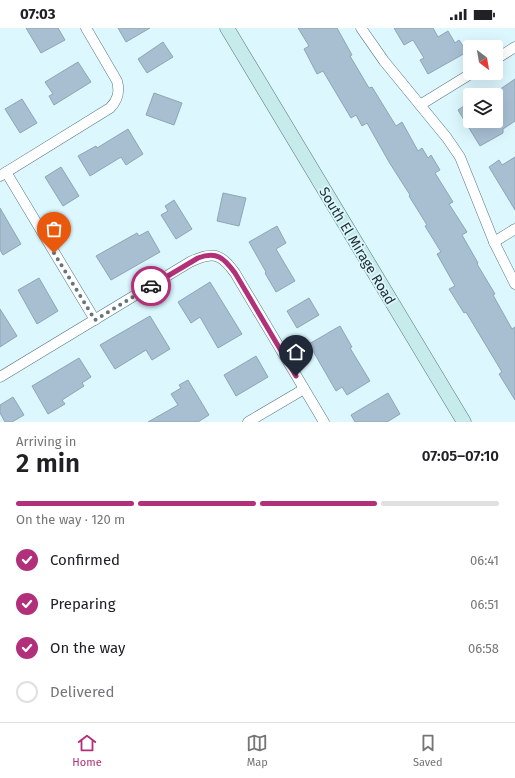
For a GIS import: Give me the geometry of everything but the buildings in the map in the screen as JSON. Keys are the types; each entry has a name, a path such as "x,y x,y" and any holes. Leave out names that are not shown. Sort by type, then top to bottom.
{"main road":[{"name":"South El Mirage Road","path":"227,28 464,422"}],"street":[{"path":"86,28 115,77 119,89 115,103 110,108 3,174 95,320"},
{"path":"361,28 384,61 447,138 460,157 494,242 515,284"},
{"path":"503,54 515,47"},
{"path":"420,105 463,79"},
{"path":"494,242 515,229"},
{"path":"0,376 190,262 206,255 216,255 223,259 235,273 324,422"},
{"path":"248,422 304,389"}],"way so far":[{"path":"54,253 95,320 151,286"}],"route":[{"path":"151,286 198,258 206,255 216,255 223,259 235,273 296,376"}]}
